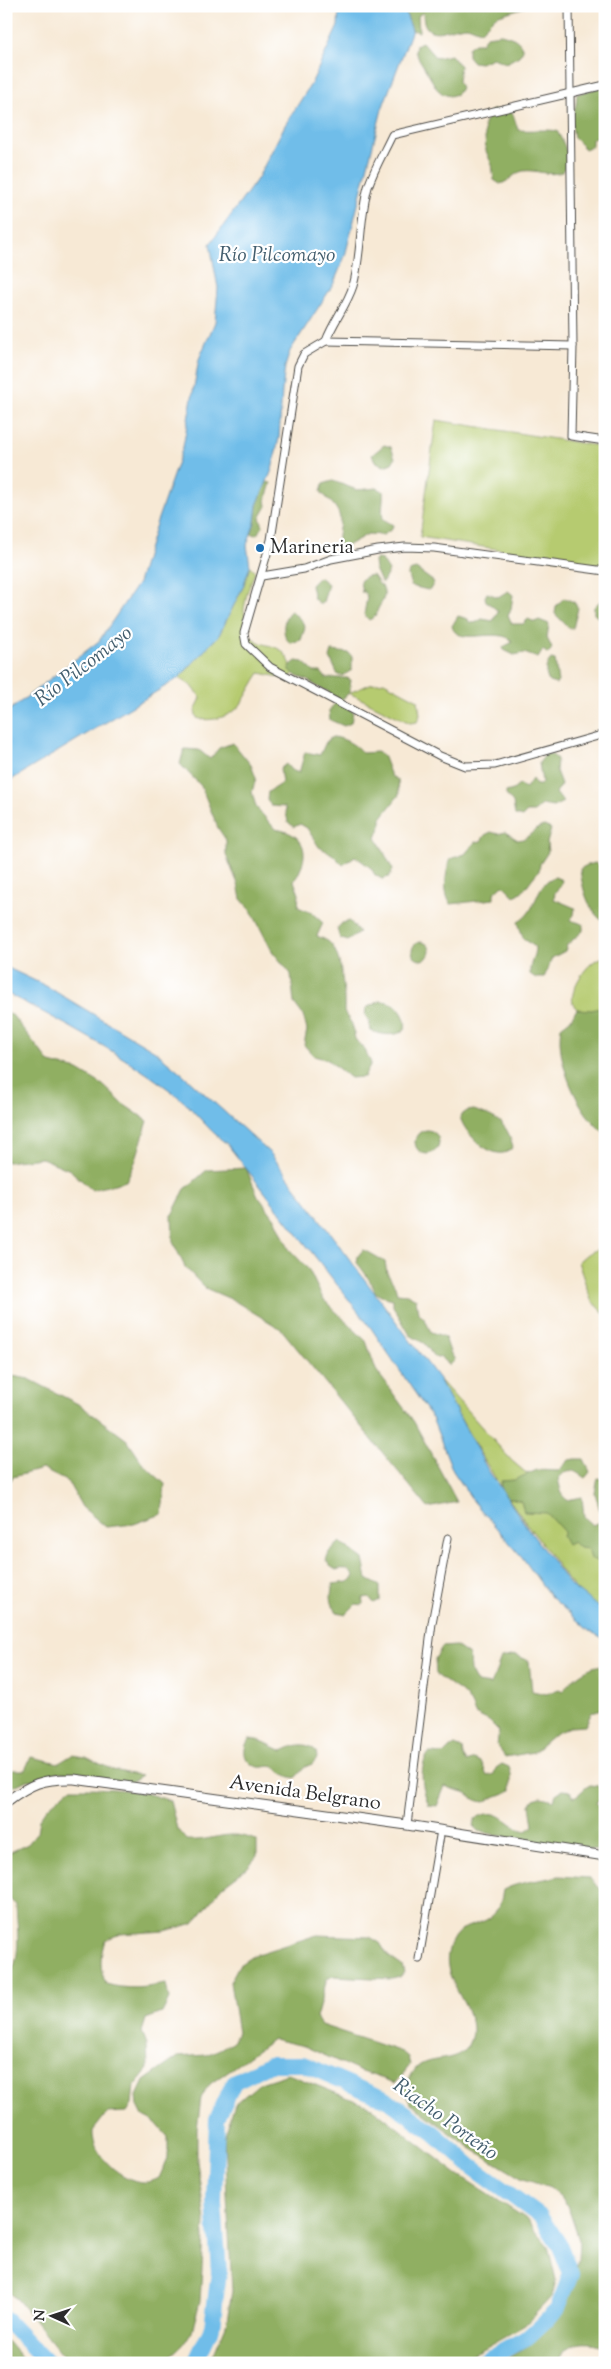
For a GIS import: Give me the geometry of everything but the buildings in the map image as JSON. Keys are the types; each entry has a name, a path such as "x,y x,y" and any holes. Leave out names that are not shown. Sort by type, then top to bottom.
{"street":[{"path":"569,6 573,346 571,436 605,441"},
{"path":"326,341 332,325 352,289 357,269 359,237 368,186 392,134 605,85"},
{"path":"573,346 326,341 304,354 298,366 271,540 262,576 247,616 244,634 246,644 270,667 440,756 465,766 495,765 605,734"},
{"path":"262,576 304,569 331,559 405,547 434,548 605,571"},
{"path":"407,1825 432,1623 448,1538"},
{"name":"Avenida Belgrano","path":"6,1802 25,1787 43,1780 74,1779 407,1825 605,1856"},
{"path":"419,1959 441,1830"}],"green space":[{"path":"408,6 528,6 496,16 481,31 466,26 438,32 432,31 427,28 424,22 423,12 418,16 419,32 412,30 406,14"},
{"path":"501,34 519,43 523,50 519,56 506,63 493,58 480,63 473,62 468,56 468,48 475,43 482,43 486,36"},
{"path":"422,42 436,58 451,55 460,66 458,81 461,88 457,94 450,96 443,94 437,89 415,52 416,45"},
{"path":"605,86 605,130 603,130 602,137 592,139 592,146 585,149 574,138 571,119 576,105 577,94"},
{"path":"492,110 507,110 513,114 518,130 557,131 565,146 567,157 567,162 562,172 552,174 523,171 500,184 494,180 492,165 486,151 484,123"},
{"path":"436,420 605,447 604,566 420,537"},
{"path":"384,445 391,447 395,458 392,463 384,466 375,461 372,455"},
{"path":"333,481 357,490 377,488 383,491 383,519 393,525 392,529 383,535 368,534 341,549 338,540 339,514 333,504 321,492 323,484"},
{"path":"265,482 271,483 266,499 267,506 260,518 262,527 256,535 251,534 257,505"},
{"path":"377,559 382,560 389,571 383,582 381,582 375,569 374,561"},
{"path":"250,566 255,572 247,593 244,609 247,632 260,643 273,646 284,653 294,673 289,679 260,673 241,704 233,712 215,719 197,718 195,711 201,698 192,686 179,678 219,635 243,587"},
{"path":"416,569 434,582 431,588 428,590 411,586 408,575 409,571"},
{"path":"373,575 382,586 384,595 376,616 369,620 364,615 367,597 363,590 362,593 360,581 366,576"},
{"path":"319,577 328,584 323,602 320,604 314,599 311,585"},
{"path":"508,591 513,595 508,615 512,624 523,624 528,619 535,622 539,620 549,624 547,638 552,648 548,654 543,650 538,658 524,653 514,655 504,650 503,647 513,642 507,637 499,635 462,635 456,632 452,626 458,616 475,623 482,619 493,621 498,611 486,601 487,593 498,597"},
{"path":"605,596 605,623 594,614 594,607"},
{"path":"564,598 574,602 578,608 573,628 569,628 555,614 556,606"},
{"path":"291,611 302,621 305,628 301,640 291,643 284,632 284,622"},
{"path":"332,651 349,653 352,657 352,670 342,676 338,675 330,658"},
{"path":"551,659 555,660 558,682 556,684 549,682 546,673 546,667"},
{"path":"296,661 303,662 314,672 321,672 326,678 347,678 351,680 349,693 340,701 353,712 351,723 344,726 330,720 329,711 336,702 328,691 296,676 290,670 290,666"},
{"path":"384,682 418,700 420,715 417,722 410,723 349,693 370,684"},
{"path":"332,737 349,742 362,753 377,752 383,755 391,776 398,780 399,795 381,818 381,825 376,838 393,870 389,877 382,879 375,875 371,868 355,856 343,865 332,854 319,847 307,828 300,824 294,827 288,822 285,807 271,806 267,799 268,792 282,783 280,769 286,764 291,770 299,773 305,752 320,755 326,742"},
{"path":"233,743 251,765 256,778 252,792 256,807 275,829 295,836 303,848 303,863 294,881 299,894 298,907 312,913 323,923 317,936 330,943 335,950 343,986 344,1012 352,1024 355,1039 365,1050 371,1063 364,1077 350,1078 328,1060 314,1056 304,1045 307,1030 303,1015 294,1003 291,974 272,951 251,910 241,899 238,884 226,855 226,840 218,828 201,786 180,764 184,749 199,750 210,759 219,748"},
{"path":"546,754 551,754 557,759 556,771 561,784 556,793 563,802 553,807 542,805 534,812 527,812 522,817 515,815 513,803 506,795 506,792 513,790 519,785 526,788 532,779 536,785 540,785 542,782 539,763"},
{"path":"544,826 551,829 547,843 548,852 540,864 539,871 522,892 514,896 503,885 494,893 494,899 451,904 446,894 446,876 450,859 465,854 475,842 481,841 485,835 491,832 498,834 505,832 518,840 526,838"},
{"path":"595,863 605,869 605,918 600,919 595,914 586,896 580,869"},
{"path":"555,877 562,880 560,887 555,892 554,899 575,908 574,915 570,920 583,924 583,931 567,945 565,951 552,958 544,978 536,978 530,974 535,947 523,938 518,922 530,911 543,885"},
{"path":"350,921 359,933 347,941 340,938 337,929 342,923"},
{"path":"421,942 427,945 430,951 427,957 421,960 415,957 412,951 415,945"},
{"path":"605,957 605,1013 581,1011 575,1007 573,1002 573,995 578,981 587,968 596,960"},
{"path":"380,1001 391,1003 400,1010 405,1019 405,1030 397,1034 388,1035 371,1031 369,1021 365,1015 366,1008"},
{"path":"605,1006 605,1133 586,1113 578,1100 565,1070 560,1040 561,1027 570,1020 577,1009 592,1010"},
{"path":"6,1011 12,1015 50,1063 78,1070 103,1085 123,1104 148,1121 135,1162 126,1181 92,1190 70,1170 42,1158 6,1162"},
{"path":"474,1110 500,1122 508,1132 513,1147 507,1152 499,1153 490,1151 474,1139 467,1131 460,1116 467,1111"},
{"path":"427,1130 436,1133 439,1142 436,1151 427,1154 418,1151 415,1142 418,1133"},
{"path":"246,1168 258,1196 276,1220 289,1249 309,1270 323,1299 366,1341 376,1370 414,1422 457,1502 428,1508 281,1329 233,1300 205,1288 185,1267 173,1242 172,1215 185,1189 207,1170"},
{"path":"605,1246 605,1315 591,1300 578,1262 587,1254"},
{"path":"363,1250 385,1262 387,1273 397,1293 407,1294 416,1299 418,1313 424,1318 431,1332 445,1337 455,1360 450,1365 442,1358 434,1357 425,1344 410,1335 393,1306 393,1299 381,1296 375,1292 368,1277 357,1263 358,1256"},
{"path":"6,1375 29,1379 80,1405 127,1440 143,1464 165,1484 162,1514 134,1524 106,1527 82,1507 68,1482 42,1469 13,1477 6,1487"},
{"path":"439,1379 512,1461 605,1539 605,1612 575,1588 524,1521 485,1462"},
{"path":"584,1459 590,1472 585,1478 571,1471 565,1472 558,1479 562,1495 567,1500 582,1497 584,1517 593,1525 603,1521 595,1493 598,1478 605,1479 605,1564 591,1559 588,1549 579,1548 573,1542 567,1545 562,1536 564,1532 547,1513 524,1512 521,1501 511,1498 505,1501 500,1494 501,1481 514,1480 537,1470 558,1471 569,1460"},
{"path":"340,1542 363,1559 367,1579 380,1586 380,1600 374,1603 369,1597 363,1598 363,1605 356,1604 346,1614 337,1612 335,1609 331,1599 332,1588 333,1584 348,1582 354,1577 346,1569 336,1570 326,1560 329,1552"},
{"path":"456,1646 469,1655 470,1670 477,1683 491,1685 501,1658 516,1655 529,1661 532,1691 546,1694 559,1689 563,1691 581,1673 593,1667 605,1665 605,1708 592,1712 585,1726 570,1727 556,1733 534,1752 505,1757 497,1745 499,1731 489,1721 475,1714 472,1705 464,1694 436,1674 435,1659 442,1647"},
{"path":"249,1739 263,1742 283,1751 296,1746 308,1746 316,1751 317,1758 295,1778 286,1775 274,1767 258,1767 249,1762 245,1755 245,1747"},
{"path":"455,1746 462,1749 463,1756 467,1762 474,1759 481,1762 487,1776 494,1774 496,1768 502,1764 509,1767 511,1790 485,1802 445,1786 437,1806 429,1805 424,1793 423,1765 429,1753 443,1754"},
{"path":"72,1755 86,1757 113,1770 141,1776 128,1784 85,1773 56,1772 43,1780 27,1780 6,1790 6,1763 11,1770 25,1770 31,1757 59,1763"},
{"path":"590,1785 598,1786 604,1791 603,1798 596,1802 600,1809 605,1810 605,1851 506,1837 478,1831 473,1826 475,1819 491,1814 497,1815 520,1829 527,1831 533,1826 530,1805 534,1799 541,1797 554,1800 556,1794 562,1790 570,1791 574,1797"},
{"path":"70,1788 133,1791 170,1801 177,1829 186,1840 238,1835 257,1841 257,1856 247,1868 222,1887 194,1923 165,1931 120,1934 105,1940 101,1962 106,1984 136,1988 166,1984 169,1999 162,2013 146,2019 142,2032 147,2044 148,2069 134,2086 132,2104 127,2112 107,2113 93,2131 97,2149 102,2157 126,2177 135,2181 150,2182 156,2180 159,2178 168,2158 168,2137 156,2123 143,2116 138,2106 137,2096 144,2081 178,2057 206,2055 220,2049 233,2041 238,2033 230,1982 239,1965 254,1955 317,1935 370,1937 380,1943 388,1956 402,1966 404,1972 400,1977 392,1979 333,1976 327,1979 316,2018 321,2025 402,2052 408,2057 410,2065 396,2083 359,2071 304,2046 273,2039 210,2084 201,2098 197,2129 197,2161 205,2221 200,2301 192,2331 183,2345 170,2357 168,2363 69,2363 17,2299 6,2291 6,1980 15,1964 18,1934 16,1905 6,1896 6,1854 28,1844 37,1833 39,1819 48,1807"},
{"path":"559,1876 589,1878 605,1893 605,2264 600,2276 605,2291 605,2347 590,2343 575,2344 565,2349 560,2360 562,2363 500,2363 529,2345 537,2332 548,2323 556,2311 560,2298 569,2286 578,2260 579,2240 569,2210 561,2197 550,2188 521,2178 471,2148 410,2103 403,2090 417,2067 426,2062 452,2057 464,2051 472,2033 471,2021 450,1974 447,1962 449,1949 454,1937 461,1930 486,1920 494,1914 499,1905 503,1890 523,1883"},
{"path":"288,2074 371,2107 456,2173 525,2218 548,2246 556,2280 552,2296 525,2325 481,2350 451,2363 210,2363 226,2325 232,2291 224,2138 235,2104 260,2083"},
{"path":"6,2340 26,2363 6,2363"}],"water":[{"name":"Río Pilcomayo","path":"339,6 408,6 406,14 412,30 382,109 345,256 333,285 290,351 285,367 279,438 272,470 257,505 255,522 247,545 250,566 243,587 219,635 179,678 6,783 6,713 99,641 138,583 183,447 199,359 215,322 218,288 210,244 258,178 285,125 311,84 338,26"},
{"path":"6,967 46,986 155,1051 271,1154 439,1379 488,1470 529,1530 570,1585 605,1612 605,1639 589,1631 550,1596 522,1557 474,1502 453,1471 432,1418 371,1328 227,1144 212,1132 179,1097 152,1077 91,1039 6,993"}],"waterway":[{"name":"Riacho Porteño","path":"195,2363 212,2327 219,2272 214,2202 217,2119 234,2082 269,2064 303,2064 389,2101 434,2133 471,2166 541,2217 559,2244 571,2274 557,2310 528,2337 480,2363"},
{"name":"Riacho Porteño","path":"6,2320 47,2363"}],"place":[{"name":"Marineria","path":"260,548"}]}
